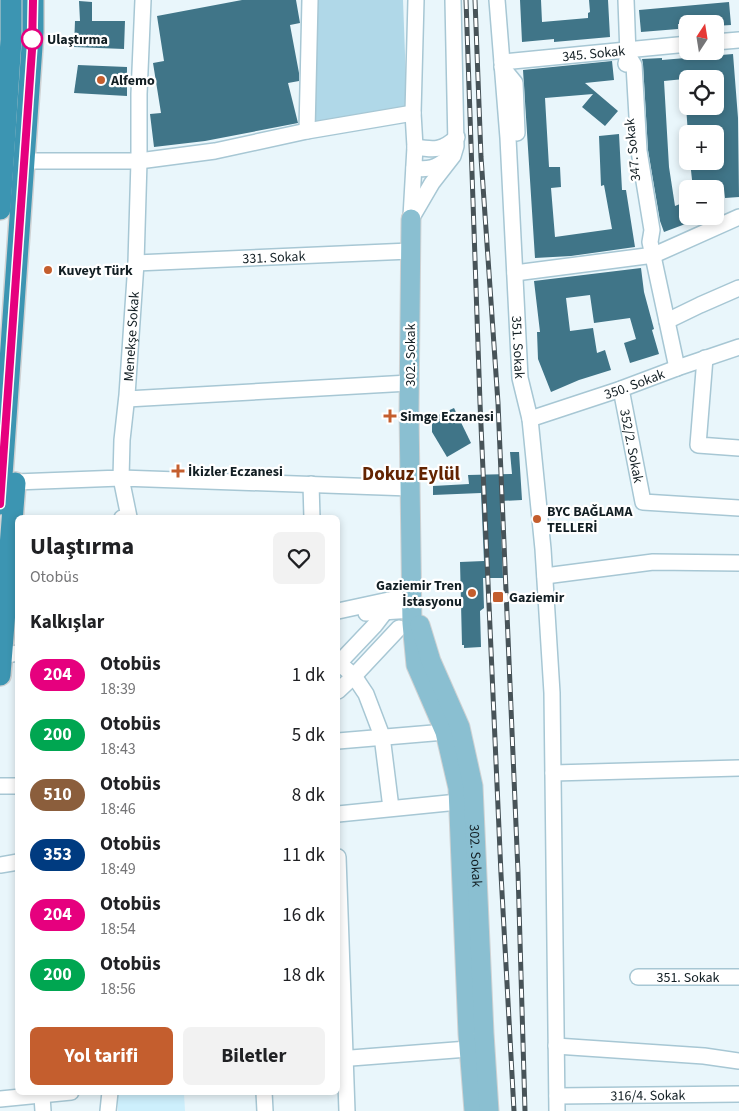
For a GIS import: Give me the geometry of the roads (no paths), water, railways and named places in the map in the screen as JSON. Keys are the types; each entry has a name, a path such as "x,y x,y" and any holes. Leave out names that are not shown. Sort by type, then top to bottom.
{"highway":[{"path":"0,209 11,40 11,0"},
{"path":"0,504 33,32 33,0"},
{"path":"4,660 3,609 15,533 15,482 21,394 16,278"}],"main road":[{"name":"302. Sokak","path":"411,219 410,488 412,623 416,665 445,732 458,788 477,1048 489,1111"},
{"name":"302. Sokak","path":"412,603 431,661 460,727 473,786 477,1048 474,1111"}],"street":[{"path":"307,131 310,0"},
{"path":"411,219 415,147 413,113 416,0"},
{"path":"411,219 432,183 452,156 456,146 453,0"},
{"name":"351. Sokak","path":"497,0 520,272 520,378 530,419 545,576 552,693 557,1104"},
{"name":"347. Sokak","path":"626,0 628,52 634,65 639,151 652,230 652,248 677,368"},
{"name":"Menekşe Sokak","path":"130,515 121,478 122,440 127,399 136,263 139,94 148,1"},
{"path":"724,41 739,40"},
{"name":"345. Sokak","path":"502,64 679,45"},
{"path":"24,161 139,162 215,151 307,131 413,113"},
{"path":"415,147 441,148 457,137"},
{"path":"413,175 437,167 452,156"},
{"path":"413,175 432,183"},
{"path":"520,272 652,248 739,217"},
{"name":"331. Sokak","path":"136,263 410,251"},
{"path":"667,321 739,288"},
{"name":"350. Sokak","path":"530,419 739,347"},
{"path":"705,358 698,445 739,448"},
{"path":"127,399 410,383"},
{"name":"352/2. Sokak","path":"621,389 643,502 739,508"},
{"path":"15,482 121,478 410,488"},
{"path":"311,484 312,515"},
{"path":"545,576 653,562 739,564"},
{"path":"340,613 388,612 412,603"},
{"path":"340,613 412,603"},
{"path":"388,612 399,628 416,665"},
{"path":"340,661 388,612"},
{"path":"340,689 399,628"},
{"path":"340,665 354,676 366,694 382,736 391,808"},
{"path":"340,741 445,732"},
{"path":"552,773 739,768"},
{"path":"0,786 15,786"},
{"path":"340,814 458,802"},
{"path":"0,865 15,862"},
{"name":"351. Sokak","path":"638,977 739,977"},
{"path":"556,1046 704,1056 739,1061"},
{"path":"346,1111 340,1059 477,1048"},
{"name":"316/4. Sokak","path":"557,1104 739,1094"},
{"path":"0,1099 42,1103 63,1095"},
{"path":"108,1111 110,1095"},
{"path":"264,1095 265,1111"}],"railway":[{"path":"466,0 480,403 501,874 514,1111"},
{"path":"475,0 481,157 498,403 518,872 525,1111"}],"place":[{"name":"Ulaştırma","path":"32,39"},
{"name":"Alfemo","path":"101,80"},
{"name":"Kuveyt Türk","path":"48,270"},
{"name":"Simge Eczanesi","path":"390,416"},
{"name":"İkizler Eczanesi","path":"178,471"},
{"name":"BYC BAĞLAMA TELLERİ","path":"537,519"},
{"name":"Gaziemir Tren İstasyonu","path":"472,593"},
{"name":"Gaziemir","path":"498,597"}],"district":[{"name":"Dokuz Eylül","path":"411,473"}]}
